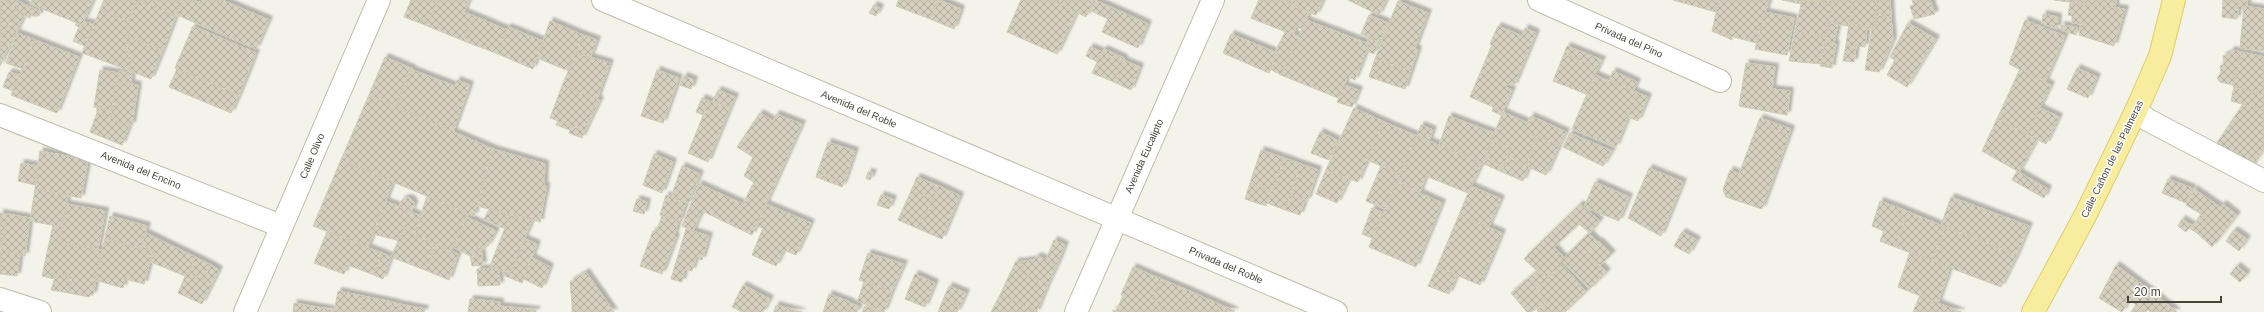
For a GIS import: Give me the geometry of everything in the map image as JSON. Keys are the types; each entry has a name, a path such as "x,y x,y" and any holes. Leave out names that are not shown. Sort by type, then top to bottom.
{"main road":[{"name":"Calle Cañon de las Palmeras","path":"2033,312 2085,216 2149,120 2160,56 2174,0"}],"street":[{"name":"Calle Olivo","path":"245,312 379,0"},
{"name":"Avenida del Roble","path":"603,0 1116,219"},
{"name":"Avenida Eucalipto","path":"1076,312 1213,0"},
{"name":"Privada del Pino","path":"1539,0 1720,81"},
{"name":"Avenida del Encino","path":"0,115 281,226"},
{"path":"2149,120 2264,182"},
{"name":"Privada del Roble","path":"1116,219 1336,312"},
{"path":"0,299 40,312"}],"building":[{"path":"0,0 17,7 0,42"},
{"path":"2,0 16,0 28,6 25,14 15,10 17,7"},
{"path":"32,0 93,0 82,25 30,4"},
{"path":"104,0 131,0 136,2 128,21 100,10"},
{"path":"139,0 158,0 156,8 153,8"},
{"path":"158,0 183,0 176,16 156,8"},
{"path":"183,0 194,0 201,3 202,0 222,0 269,20 256,49 177,15"},
{"path":"411,0 438,0 428,23 421,19 420,23 404,17"},
{"path":"438,0 469,0 464,12 474,16 464,41 420,23 421,19 428,23"},
{"path":"899,0 938,0 930,19 896,6"},
{"path":"939,0 961,9 954,29 930,19"},
{"path":"1021,0 1051,0 1077,12 1057,54 1007,32"},
{"path":"1051,0 1094,0 1086,17"},
{"path":"1094,0 1113,8 1108,19 1089,10"},
{"path":"1259,0 1280,0 1309,13 1302,29 1296,27 1293,35 1251,18"},
{"path":"1283,0 1323,0 1316,15"},
{"path":"1348,0 1386,0 1379,15"},
{"path":"1673,0 1719,0 1716,12"},
{"path":"1719,0 1769,0 1756,43 1712,31"},
{"path":"1782,0 1802,0 1801,4"},
{"path":"1802,0 1832,4 1826,37 1795,32"},
{"path":"1810,0 1832,0 1831,4"},
{"path":"1832,0 1852,0 1848,26 1829,23"},
{"path":"1852,0 1877,0 1875,30 1866,28 1867,26 1849,24"},
{"path":"1877,0 1890,0 1891,17 1876,15"},
{"path":"1912,0 1930,0 1935,14 1914,19 1910,6 1914,5"},
{"path":"2054,0 2116,0 2115,8"},
{"path":"2223,0 2239,0 2237,19 2222,17"},
{"path":"2239,0 2247,0 2247,7 2244,6 2244,10 2237,9"},
{"path":"138,1 176,16 163,50 128,37 126,34 130,22 128,21"},
{"path":"1398,1 1428,13 1415,48 1418,50 1411,71 1375,59"},
{"path":"2070,3 2125,9 2114,46 2079,35 2081,24 2072,23 2072,16 2068,15"},
{"path":"874,5 880,8 876,16 869,13"},
{"path":"28,6 35,9 30,18 24,15"},
{"path":"2244,6 2264,9 2264,51 2240,48"},
{"path":"1113,8 1148,24 1138,48 1102,32"},
{"path":"35,9 40,10 39,16 32,16"},
{"path":"15,10 25,14 0,66 0,42"},
{"path":"100,10 130,22 126,34 129,35 126,42 131,44 125,51 130,53 128,58 132,60 128,70 82,53"},
{"path":"1765,12 1794,18 1787,55 1755,49"},
{"path":"2043,14 2058,17 2057,29 2042,24"},
{"path":"1369,15 1388,23 1379,42 1361,34"},
{"path":"1876,15 1891,17 1893,40 1879,72 1865,70 1872,29 1875,30"},
{"path":"474,16 507,30 498,54 464,41"},
{"path":"1306,20 1369,44 1355,80 1348,77 1338,98 1281,75"},
{"path":"2025,20 2065,36 2045,82 2009,64"},
{"path":"550,21 583,35 569,71 537,58"},
{"path":"84,22 94,24 85,46 73,41 79,27 75,25 77,23 82,25"},
{"path":"1829,23 1838,24 1834,43 1825,42"},
{"path":"1908,23 1936,39 1907,87 1887,75 1895,60 1890,57"},
{"path":"1849,24 1867,26 1865,47 1846,45"},
{"path":"2061,25 2077,27 2076,35 2061,30"},
{"path":"193,26 256,53 239,95 175,68"},
{"path":"1498,26 1522,36 1525,28 1536,33 1514,86 1508,84 1506,87 1512,90 1503,111 1470,97 1492,45 1490,44"},
{"path":"508,27 543,41 533,69 498,54"},
{"path":"1712,31 1732,37 1732,40"},
{"path":"1285,32 1299,36 1281,75 1270,69 1277,53 1275,52"},
{"path":"1795,32 1826,37 1821,64 1789,61"},
{"path":"17,33 35,40 23,69 6,63"},
{"path":"1231,34 1277,53 1269,73 1223,53"},
{"path":"583,35 597,40 590,58 576,53"},
{"path":"128,37 163,50 151,79 128,70 132,60 128,58 130,53 125,51 131,44 126,42"},
{"path":"1369,38 1379,42 1374,54 1367,51 1369,44 1367,43"},
{"path":"35,40 79,57 57,113 11,95"},
{"path":"1825,42 1836,44 1832,65 1821,64"},
{"path":"1846,45 1856,46 1854,62 1843,61"},
{"path":"1567,46 1602,60 1598,68 1564,54"},
{"path":"1090,47 1102,52 1097,62 1086,56"},
{"path":"1104,49 1124,58 1123,62 1102,52"},
{"path":"2231,50 2242,52 2233,85 2220,82 2217,78 2221,73 2220,66 2224,64 2223,56 2230,53"},
{"path":"1102,52 1123,62 1114,82 1092,73"},
{"path":"2242,52 2264,57 2264,95 2233,87"},
{"path":"576,53 610,63 597,99 562,86"},
{"path":"1564,54 1598,68 1586,94 1553,81"},
{"path":"385,57 413,69 410,69 396,107 369,95"},
{"path":"1375,59 1411,71 1405,89 1369,77"},
{"path":"1123,60 1140,67 1131,90 1114,82"},
{"path":"1746,63 1775,67 1772,89 1790,91 1787,115 1739,106"},
{"path":"1821,64 1832,65 1832,68 1820,66"},
{"path":"2077,68 2097,77 2088,98 2067,89"},
{"path":"177,69 239,95 231,113 169,87"},
{"path":"410,69 455,86 457,80 470,85 453,132 396,107"},
{"path":"2020,69 2051,85 2027,134 1997,119"},
{"path":"100,70 119,73 112,110 94,107"},
{"path":"657,70 679,78 663,123 641,116"},
{"path":"119,71 132,72 131,84 118,82"},
{"path":"1613,71 1637,82 1633,91 1609,81"},
{"path":"9,72 19,75 13,91 3,87"},
{"path":"1595,75 1638,93 1616,147 1572,129"},
{"path":"684,76 694,80 691,89 680,85"},
{"path":"116,82 138,85 132,125 110,121"},
{"path":"1344,85 1359,90 1352,107 1337,102"},
{"path":"562,86 597,99 585,131 550,118"},
{"path":"2234,87 2264,95 2264,110 2231,101"},
{"path":"718,90 735,97 730,108 713,101"},
{"path":"1638,93 1648,97 1638,121 1628,117"},
{"path":"369,95 493,149 474,216 341,160"},
{"path":"702,98 709,101 703,115 696,112"},
{"path":"597,99 600,100 585,131"},
{"path":"709,101 730,108 708,162 688,153"},
{"path":"2243,104 2264,110 2264,149 2248,172 2215,146"},
{"path":"1493,107 1503,111 1501,115 1492,111"},
{"path":"97,108 112,110 111,118 97,113"},
{"path":"1354,108 1384,122 1358,182 1326,170"},
{"path":"2040,108 2059,117 2046,144 2027,134"},
{"path":"1503,112 1528,123 1524,131 1538,136 1526,166 1507,157 1511,148 1492,141 1485,158 1503,166 1502,172 1482,163"},
{"path":"97,113 111,118 110,121 130,124 122,145 90,132"},
{"path":"760,113 773,121 776,114 802,124 752,235 702,211 693,231 682,226 699,184 743,204 754,182 744,176 753,157 737,147"},
{"path":"1449,116 1494,133 1482,163 1439,145"},
{"path":"1531,116 1566,132 1559,146 1524,131"},
{"path":"1760,118 1791,129 1789,135 1758,123"},
{"path":"1997,119 2037,139 2019,172 1982,151"},
{"path":"558,121 585,131 582,138 569,133 570,130 556,125"},
{"path":"1384,122 1417,136 1400,174 1367,160"},
{"path":"1758,123 1789,135 1762,209 1726,197 1723,190 1730,170 1739,174"},
{"path":"1421,125 1433,130 1429,141 1417,136"},
{"path":"1320,132 1337,140 1329,160 1311,153"},
{"path":"1570,133 1612,151 1603,166 1563,147"},
{"path":"1417,136 1482,163 1468,193 1426,176 1420,192 1396,182"},
{"path":"1538,136 1559,146 1546,175 1526,166"},
{"path":"1492,141 1511,148 1503,166 1485,158"},
{"path":"828,142 855,151 844,183 817,173"},
{"path":"493,149 545,164 544,186 546,186 546,189 540,220 541,222 477,206"},
{"path":"1261,150 1284,158 1273,191 1250,183"},
{"path":"40,151 88,160 81,198 35,189"},
{"path":"654,154 673,162 662,193 643,185"},
{"path":"1507,157 1529,167 1523,181 1502,172"},
{"path":"1284,158 1301,164 1285,210 1267,203 1271,191 1273,191"},
{"path":"341,160 393,182 368,247 313,226"},
{"path":"21,163 38,166 35,185 18,181"},
{"path":"1301,164 1318,170 1307,201 1290,195"},
{"path":"682,166 700,174 688,204 671,197"},
{"path":"1381,166 1400,174 1385,209 1366,201"},
{"path":"1649,168 1683,182 1661,236 1628,218"},
{"path":"1326,170 1349,179 1337,203 1316,194"},
{"path":"2017,171 2048,189 2044,198 2012,180"},
{"path":"868,172 873,173 870,180 866,178"},
{"path":"817,173 844,183 842,187 816,177"},
{"path":"917,177 939,186 933,199 911,191"},
{"path":"2168,179 2192,188 2186,203 2162,193"},
{"path":"1396,182 1442,203 1416,267 1369,247"},
{"path":"1595,182 1629,197 1619,221 1584,207"},
{"path":"1250,183 1271,191 1266,206 1245,199"},
{"path":"939,186 960,196 942,239 919,229"},
{"path":"1471,186 1501,199 1488,228 1459,215"},
{"path":"35,189 68,195 62,227 30,221"},
{"path":"2194,189 2210,200 2201,214 2186,205"},
{"path":"911,191 933,199 919,229 898,220"},
{"path":"666,195 686,203 680,221 660,215"},
{"path":"881,195 893,199 889,209 877,205"},
{"path":"1290,195 1305,200 1300,215 1285,210"},
{"path":"427,196 469,214 451,251 414,235"},
{"path":"1951,197 2029,226 2017,255 1941,225"},
{"path":"404,198 410,198 414,202 414,208 410,212 404,212 400,208 400,202"},
{"path":"637,199 647,202 644,214 633,211"},
{"path":"2210,200 2220,207 2223,204 2237,215 2212,247 2197,233 2208,219 2201,214"},
{"path":"385,201 400,207 405,212 412,210 400,241 373,234"},
{"path":"1880,201 1899,208 1896,214 1906,218 1895,247 1880,241 1884,231 1872,226"},
{"path":"66,204 105,211 98,249 60,243"},
{"path":"766,204 811,223 796,255 784,250 776,266 752,255 763,228 757,226"},
{"path":"1580,204 1600,221 1590,233 1579,224 1554,247 1564,258 1560,262 1562,264 1547,277 1540,269 1537,271 1524,259"},
{"path":"1372,208 1383,213 1372,238 1362,234"},
{"path":"1899,208 1945,227 1932,261 1895,247 1906,218 1896,214"},
{"path":"489,209 510,215 506,227 503,228 484,219"},
{"path":"411,212 421,216 414,235 434,244 430,253 433,254 425,270 391,257"},
{"path":"0,213 7,214 1,249 0,249"},
{"path":"7,214 30,218 25,256 1,250"},
{"path":"2201,214 2208,219 2197,233 2189,228 2186,232 2178,226 2182,219 2193,226"},
{"path":"510,215 532,220 510,274 490,266"},
{"path":"1459,215 1502,233 1480,285 1437,267"},
{"path":"110,216 147,226 140,249 105,238"},
{"path":"662,216 679,221 674,236 676,237 662,274 640,266 653,231 656,232"},
{"path":"467,217 496,231 488,246 486,245 483,250 478,247 472,257 453,247"},
{"path":"53,225 62,227 60,243 102,250 93,295 90,295 89,297 69,293 72,277 56,274 55,279 42,276"},
{"path":"1945,227 2017,255 2001,287 1932,261"},
{"path":"686,229 709,236 702,260 696,258 692,271 685,269 682,282 671,279"},
{"path":"2234,230 2247,239 2239,251 2226,241"},
{"path":"327,232 382,253 374,275 348,265 344,274 314,263"},
{"path":"1682,232 1697,240 1689,254 1674,246"},
{"path":"146,233 195,257 189,273 187,272 185,276 151,262 155,252 141,246"},
{"path":"1589,233 1598,242 1587,253 1607,272 1590,289 1561,261"},
{"path":"105,238 140,249 141,246 153,251 144,284 125,279 123,288 95,280"},
{"path":"525,239 537,244 522,283 503,275 504,272 510,274"},
{"path":"1054,240 1065,245 1057,265 1046,260"},
{"path":"1599,241 1612,254 1600,265 1587,253"},
{"path":"434,244 458,254 449,280 425,270 433,254 430,253"},
{"path":"478,247 481,248 483,265 472,266 470,256 472,257"},
{"path":"0,249 9,251 8,253 20,255 17,276 0,274"},
{"path":"1910,252 1950,268 1938,303 1898,287"},
{"path":"382,253 391,257 383,279 374,275"},
{"path":"868,253 904,264 892,291 859,280"},
{"path":"1038,256 1057,265 1048,284 1020,273 1024,265 1017,262 1033,260"},
{"path":"195,257 211,265 203,280 189,273"},
{"path":"531,257 550,267 542,288 524,279"},
{"path":"1016,261 1024,265 1020,273 1048,284 1037,311 1000,295"},
{"path":"1562,264 1586,292 1565,312 1538,312 1537,310 1547,302 1536,288"},
{"path":"211,265 219,270 212,284 203,280"},
{"path":"2116,265 2144,286 2132,300 2107,283"},
{"path":"2237,266 2247,274 2240,282 2230,274"},
{"path":"1133,267 1161,279 1152,299 1163,303 1159,312 1113,312 1113,310 1116,311 1123,296 1121,295"},
{"path":"1437,267 1457,275 1449,294 1428,286"},
{"path":"499,268 500,285 478,286 477,269"},
{"path":"1540,269 1548,278 1536,288 1529,278"},
{"path":"187,272 212,284 202,304 178,293"},
{"path":"586,272 614,312 578,312 572,303 570,282"},
{"path":"56,274 72,277 69,293 51,290"},
{"path":"915,274 935,283 925,307 905,299"},
{"path":"1529,278 1547,302 1531,312 1527,312 1511,293"},
{"path":"1161,279 1192,292 1183,312 1159,312 1163,303 1152,299"},
{"path":"864,282 892,291 884,312 858,300"},
{"path":"2107,283 2130,299 2122,312 2099,298"},
{"path":"743,285 770,299 763,312 742,312 732,307"},
{"path":"949,286 966,293 960,306 943,300"},
{"path":"2144,286 2161,299 2151,312 2148,310 2145,312 2131,301"},
{"path":"338,291 363,296 361,312 334,312"},
{"path":"1192,292 1221,305 1218,312 1183,312"},
{"path":"829,294 850,302 847,312 823,312"},
{"path":"1000,295 1037,311 1037,312 991,312"},
{"path":"1920,295 1938,303 1961,312 1913,312"},
{"path":"363,296 392,302 390,312 361,312"},
{"path":"470,299 500,302 499,312 468,312"},
{"path":"2161,299 2163,301 2177,312 2151,312"},
{"path":"943,300 960,306 957,312 938,312"},
{"path":"392,302 399,304 397,312 390,312"},
{"path":"294,303 335,310 334,312 293,312"},
{"path":"572,303 578,312 572,312"},
{"path":"850,303 859,306 857,312 847,312"},
{"path":"399,304 425,309 424,312 397,312"},
{"path":"776,305 802,312 774,312"},
{"path":"1221,305 1235,311 1218,312"},
{"path":"2136,305 2145,312 2131,312"},
{"path":"500,306 536,310 536,312 499,312"},
{"path":"865,306 876,310 882,312 862,312"}]}
